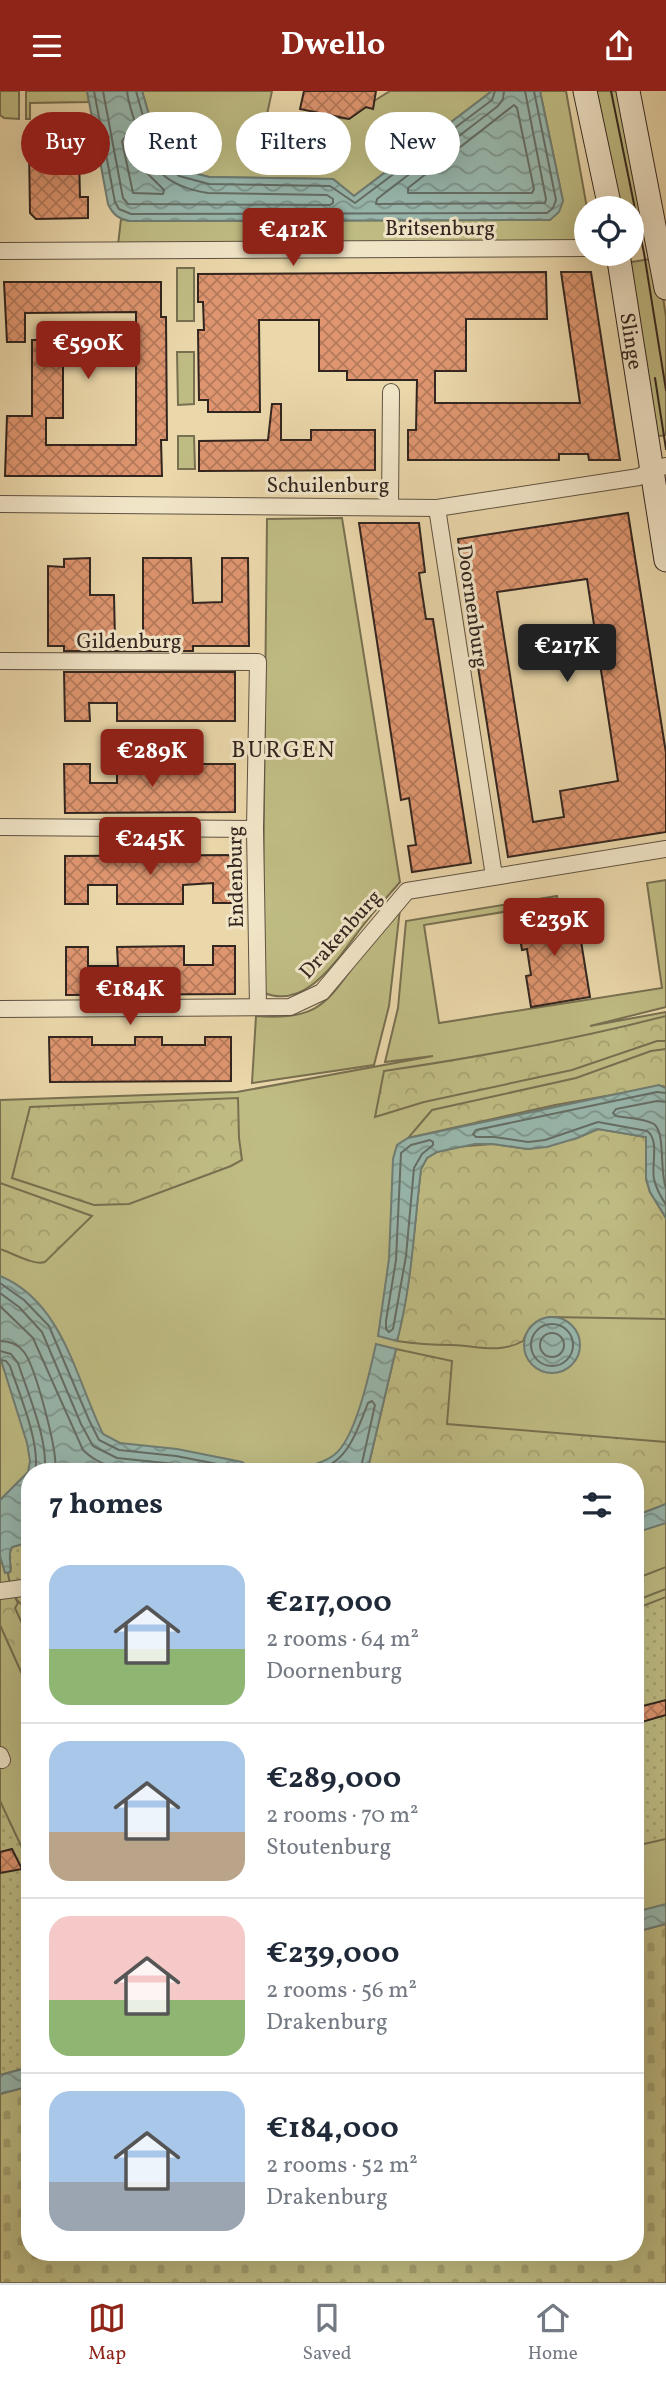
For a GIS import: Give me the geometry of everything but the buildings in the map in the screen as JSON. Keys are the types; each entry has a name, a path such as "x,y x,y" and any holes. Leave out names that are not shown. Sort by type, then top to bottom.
{"main road":[{"path":"585,91 607,196"},
{"path":"628,91 662,234 666,288"},
{"name":"Slinge","path":"620,266 659,468 666,560"}],"street":[{"name":"Britsenburg","path":"0,251 574,248"},
{"path":"390,506 391,392"},
{"name":"Schuilenburg","path":"0,504 437,508 639,477 659,468"},
{"name":"Doornenburg","path":"437,508 494,876"},
{"name":"Gildenburg","path":"0,661 258,662"},
{"name":"Endenburg","path":"258,662 255,829 258,1007"},
{"path":"0,827 255,829"},
{"name":"Drakenburg","path":"0,1009 290,1007 322,992 407,891 666,849"},
{"path":"0,1591 21,1588"}],"green space":[{"path":"0,91 19,91 19,119 4,118 0,115"},
{"path":"26,91 87,91 89,102 30,103 30,112 26,112"},
{"path":"142,91 272,91 268,112 236,112 236,175 351,175 351,118 366,107 373,108 374,101 390,91 492,91 460,115 460,112 365,112 365,175 382,175 354,196 333,179 201,175 222,175 222,112 148,112"},
{"path":"540,91 566,91 585,196 574,196 574,244 118,245 121,219 550,220 563,201"},
{"path":"592,91 617,91 638,196 615,196"},
{"path":"657,258 666,317 666,435 652,437 625,266 644,266 644,260"},
{"path":"177,268 194,268 194,321 177,321"},
{"path":"177,352 194,352 194,404 178,405"},
{"path":"178,436 194,436 195,469 178,469"},
{"path":"342,518 400,882 321,977 308,988 279,996 262,992 267,519"},
{"path":"666,880 666,1007 590,1026 666,1012 666,1916 644,1922 644,1463 21,1463 21,2078 0,2084 0,1100 237,1092 433,1056 385,1062 398,1008 406,921 557,896 558,903 424,925 439,1023 662,988 647,883"},
{"path":"400,909 389,1006 374,1065 252,1083 256,1016 297,1015 322,1003"},
{"path":"666,1016 666,1041 657,1041 572,1070 424,1102 375,1117 384,1071 526,1047"},
{"path":"666,1049 666,1088 663,1086 555,1105 408,1138 432,1110 576,1078 651,1051"},
{"path":"238,1098 242,1160 129,1204 94,1205 12,1178 30,1107"},
{"path":"598,1129 646,1137 646,1179 650,1192 666,1218 666,1319 550,1317 533,1325 523,1341 497,1348 397,1341 409,1277 421,1169 427,1158 455,1147 493,1144 528,1149 577,1138"},
{"path":"0,1183 92,1216 45,1262 23,1259 0,1249"},
{"path":"396,1349 452,1361 447,1424 666,1442 666,1504 644,1513 644,1463 369,1463"},
{"path":"21,1544 21,1604 14,1596 8,1574 11,1569 9,1555 12,1547"},
{"path":"666,1567 666,1589 644,1598 644,1576"},
{"path":"0,1596 15,1597 18,1603 15,1608 21,1621 21,1672 0,1625"},
{"path":"666,1597 666,1839 644,1844 644,1606"},
{"path":"0,1801 21,1846 21,2069 0,2075"},
{"path":"666,1924 666,2283 0,2283 0,2094 21,2088 21,2261 644,2261 644,1930"}],"water":[{"path":"87,91 142,91 148,112 124,112 124,175 333,179 354,196 382,175 460,175 460,115 492,91 540,91 563,201 559,212 550,220 130,221 114,214 108,204 103,175 110,175 110,112 91,112"},
{"path":"659,1085 666,1088 666,1218 650,1192 646,1178 646,1137 598,1129 547,1147 528,1149 475,1144 437,1152 427,1158 421,1169 409,1277 397,1341 378,1336 389,1259 393,1159 397,1145 408,1138"},
{"path":"0,1276 21,1288 39,1304 53,1323 65,1344 103,1434 120,1443 177,1449 244,1463 30,1463 27,1443 0,1357"},
{"path":"546,1317 558,1317 572,1325 580,1339 578,1356 572,1365 558,1373 546,1373 529,1361 524,1351 524,1339 536,1322"},
{"path":"376,1344 396,1349 369,1463 316,1463 334,1455 349,1435"},
{"path":"21,1479 21,1544 12,1547 10,1572 5,1573 0,1556 0,1500"},
{"path":"666,1504 666,1523 644,1530 644,1513"},
{"path":"666,1904 666,1924 644,1930 644,1910"},
{"path":"21,2069 21,2088 0,2094 0,2075"}],"tram line":[{"path":"611,91 644,253 666,390"},
{"path":"655,378 666,449"}],"district":[{"name":"BURGEN","path":"284,749"}]}
